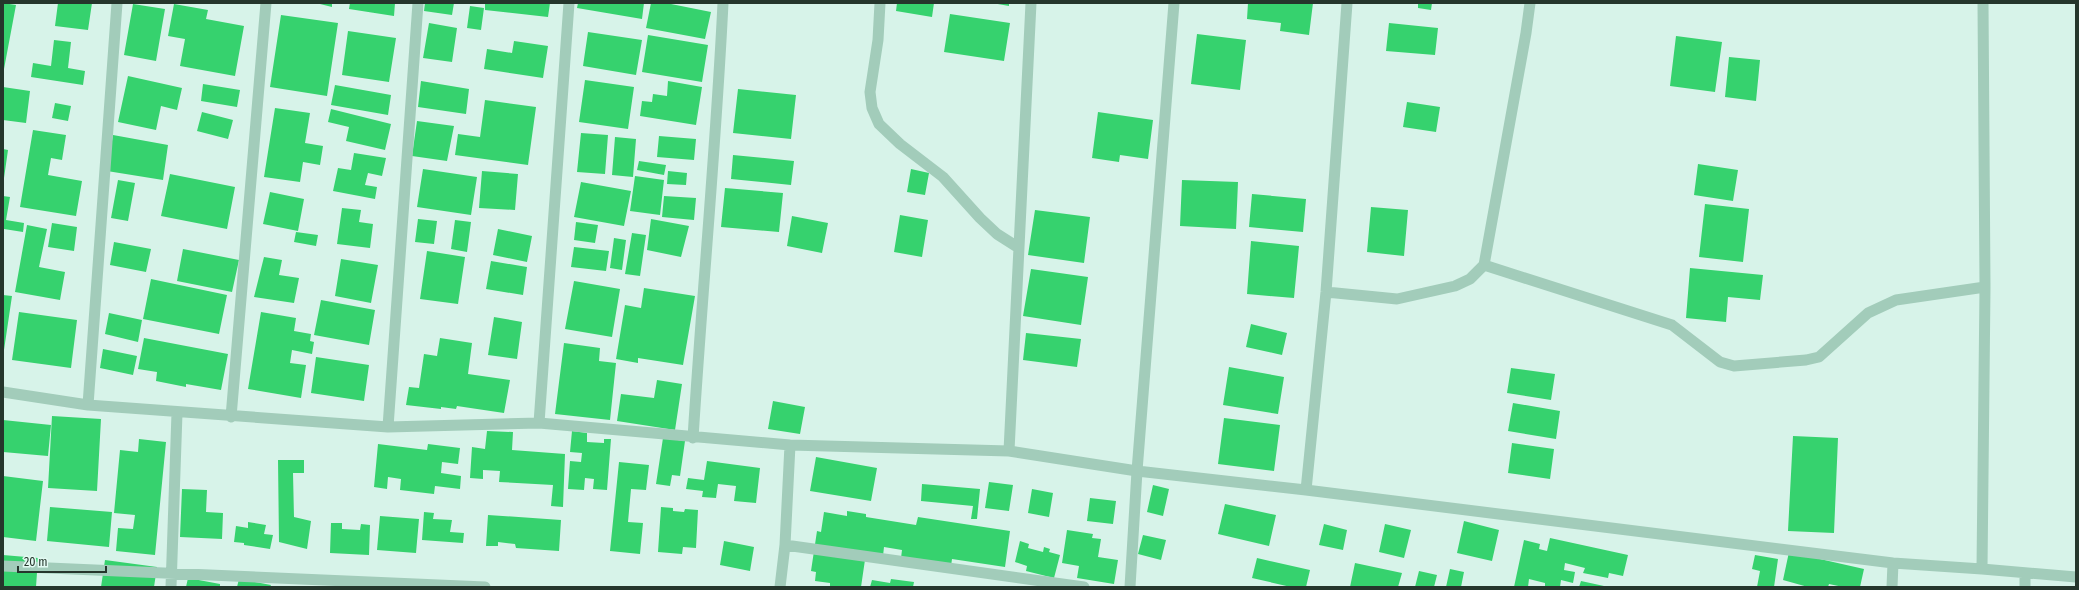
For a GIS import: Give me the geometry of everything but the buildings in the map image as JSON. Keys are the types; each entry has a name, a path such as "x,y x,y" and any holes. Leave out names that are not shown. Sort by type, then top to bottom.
{"street":[{"path":"88,405 117,3"},
{"path":"231,417 266,3"},
{"path":"388,427 418,3"},
{"path":"539,423 569,3"},
{"path":"693,438 701,298 717,106 723,3"},
{"path":"880,3 878,40 870,92 872,108 879,124 900,144 943,177 980,218 997,234 1019,248"},
{"path":"1009,451 1031,3"},
{"path":"1130,587 1137,470 1174,3"},
{"path":"1306,490 1326,292 1347,3"},
{"path":"1326,292 1397,298 1455,286 1470,279 1484,265 1526,33 1530,3"},
{"path":"1982,3 1985,287 1982,569"},
{"path":"1484,265 1672,325 1720,362 1734,366 1806,360 1819,357 1868,313 1896,300 1985,287"},
{"path":"3,392 88,405 231,417 388,427 539,423 790,446 849,446 1009,451 1137,470 1893,564 1982,569 2076,577"},
{"path":"171,587 177,413"},
{"path":"780,587 785,545 790,446"},
{"path":"785,545 1084,587"},
{"path":"1892,587 1893,564"},
{"path":"3,566 485,587"},
{"path":"2025,573 2025,587"}]}
